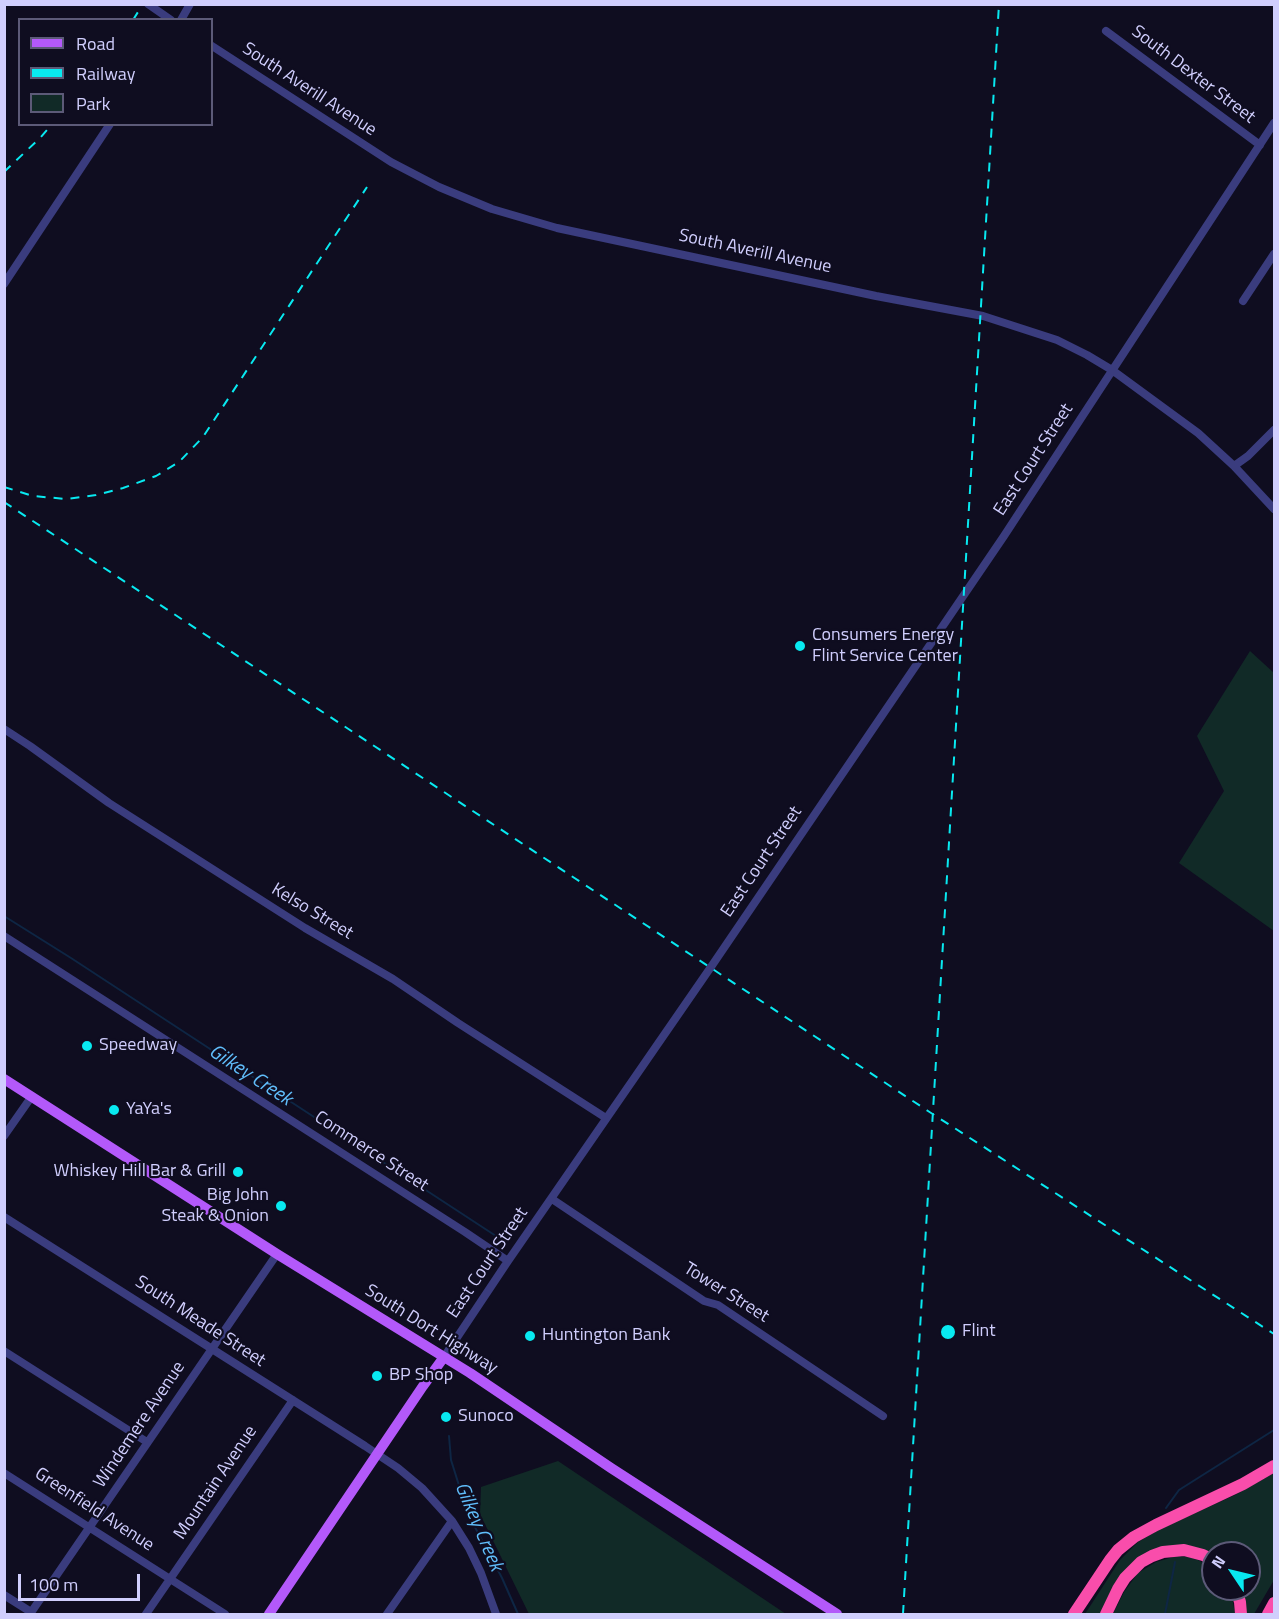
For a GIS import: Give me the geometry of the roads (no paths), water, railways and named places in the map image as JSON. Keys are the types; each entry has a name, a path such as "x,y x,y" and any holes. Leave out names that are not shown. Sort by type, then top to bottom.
{"highway":[{"path":"1074,1614 1110,1560 1126,1543 1144,1531 1243,1484 1275,1466"},
{"path":"1106,1614 1125,1578 1141,1562 1163,1552 1184,1550 1201,1554"},
{"path":"1268,1614 1275,1603"}],"main road":[{"name":"South Dort Highway","path":"4,1079 277,1254 444,1357 837,1614"},
{"name":"East Court Street","path":"269,1614 444,1357"}],"street":[{"path":"148,4 168,18"},
{"path":"182,18 190,4"},
{"name":"South Dexter Street","path":"1106,31 1260,145"},
{"name":"South Averill Avenue","path":"213,47 391,162 439,187 492,209 557,228 876,296 983,316 1057,340 1112,370 1198,434 1234,466 1275,509"},
{"name":"East Court Street","path":"444,1357 984,565 1275,123"},
{"path":"4,284 109,126"},
{"path":"1243,302 1275,254"},
{"path":"1234,466 1255,450 1275,430"},
{"name":"Kelso Street","path":"4,729 109,803 305,928 393,979 606,1118"},
{"name":"Commerce Street","path":"4,936 508,1261"},
{"path":"4,1136 32,1096"},
{"name":"Tower Street","path":"552,1199 704,1301 718,1305 883,1416"},
{"name":"South Meade Street","path":"4,1217 398,1468 422,1488 452,1521 482,1573 496,1614"},
{"name":"Windemere Avenue","path":"31,1613 277,1254"},
{"path":"4,1351 147,1442"},
{"name":"Mountain Avenue","path":"146,1614 293,1401"},
{"name":"Greenfield Avenue","path":"4,1473 225,1614"},
{"path":"387,1614 452,1521"},
{"path":"4,1595 31,1613"}],"waterway":[{"name":"Gilkey Creek","path":"4,916 496,1236"},
{"path":"1166,1508 1179,1490 1274,1430"},
{"name":"Gilkey Creek","path":"449,1436 451,1460 468,1514 518,1614"},
{"path":"1165,1614 1175,1562"}],"railway":[{"path":"134,18 143,4"},
{"path":"903,1614 999,4"},
{"path":"4,172 50,126"},
{"path":"4,487 33,496 66,499 96,495 156,476 179,462 203,437 367,187"},
{"path":"4,502 928,1111 1274,1334"}],"place":[{"name":"Consumers Energy Flint Service Center","path":"800,646"},
{"name":"Speedway","path":"87,1046"},
{"name":"YaYa's","path":"114,1110"},
{"name":"Whiskey Hill Bar & Grill","path":"238,1172"},
{"name":"Big John Steak & Onion","path":"281,1206"},
{"name":"Flint","path":"948,1332"},
{"name":"Huntington Bank","path":"530,1336"},
{"name":"BP Shop","path":"377,1376"},
{"name":"Sunoco","path":"446,1417"}]}
